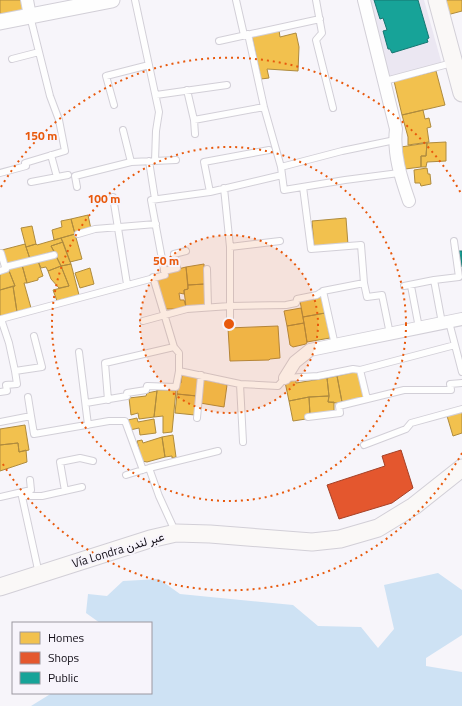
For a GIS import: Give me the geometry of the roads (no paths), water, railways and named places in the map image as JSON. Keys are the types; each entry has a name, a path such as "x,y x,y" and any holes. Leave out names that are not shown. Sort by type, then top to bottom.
{"main road":[{"path":"437,0 462,93"},
{"name":"Vía Londra عبر لندن","path":"0,587 150,539 176,533 210,534 312,542 340,539 378,528 414,506 462,468"}],"street":[{"path":"27,0 30,16"},
{"path":"0,22 112,0"},
{"path":"364,0 396,129 395,140 400,174 409,201"},
{"path":"285,378 295,362 310,350 462,319"}],"lane":[{"path":"135,0 159,112 152,161 155,199"},
{"path":"236,0 281,167 284,190 400,174"},
{"path":"316,0 322,33 316,40 333,108"},
{"path":"0,173 26,166 25,163 65,151 30,16"},
{"path":"219,41 320,19"},
{"path":"12,59 39,52"},
{"path":"385,81 454,62"},
{"path":"114,105 106,76 149,65"},
{"path":"156,95 227,85"},
{"path":"187,90 194,120 195,134"},
{"path":"194,120 264,107"},
{"path":"123,130 131,162"},
{"path":"281,167 342,151 395,140"},
{"path":"210,192 204,162 269,150"},
{"path":"51,155 57,177"},
{"path":"77,187 74,176 131,162 176,160"},
{"path":"31,182 68,175"},
{"path":"0,392 7,391 6,385 17,384 16,372 9,343 1,319 165,274 151,200 210,192 282,175"},
{"path":"303,187 311,249 361,245 364,283 367,298 382,294 390,334"},
{"path":"224,188 230,247 230,324"},
{"path":"113,197 127,284"},
{"path":"78,234 96,229 156,224"},
{"path":"230,247 280,241"},
{"path":"419,328 407,286 434,280 459,278 454,241"},
{"path":"164,271 177,268 174,254 186,251"},
{"path":"1,253 5,267"},
{"path":"0,271 6,269 5,267 54,254"},
{"path":"207,269 208,308"},
{"path":"86,404 127,396 127,393 146,390 147,386 176,387 179,371 179,353 174,347 153,278"},
{"path":"434,280 445,323 455,345 462,372"},
{"path":"143,321 187,309 230,306 286,305 296,303 297,299 323,291 364,283"},
{"path":"323,291 335,345"},
{"path":"16,372 42,367 34,336"},
{"path":"179,371 240,384 278,386 285,378 318,376 353,368 360,370 455,345"},
{"path":"108,400 105,363 174,347"},
{"path":"79,352 88,425"},
{"path":"360,370 367,399"},
{"path":"196,418 201,375"},
{"path":"308,417 340,413 339,406 404,390 451,390 450,384 462,383"},
{"path":"240,384 242,442"},
{"path":"28,397 34,434 109,421 126,421 146,469 176,533"},
{"path":"364,445 406,429 410,423 462,409"},
{"path":"0,422 31,416"},
{"path":"126,475 218,451"},
{"path":"65,491 60,462 80,458 93,461"},
{"path":"22,494 31,490 30,480"},
{"path":"0,497 22,494 42,496 82,487"},
{"path":"22,494 39,575"}],"water":[{"path":"438,573 462,590 462,635 426,658 426,666 462,672 462,706 31,706 50,694 152,694 152,622 99,622 86,613 88,594 107,596 123,581 159,579 180,594 293,605 318,626 361,627 378,648 394,629 384,585"}]}
